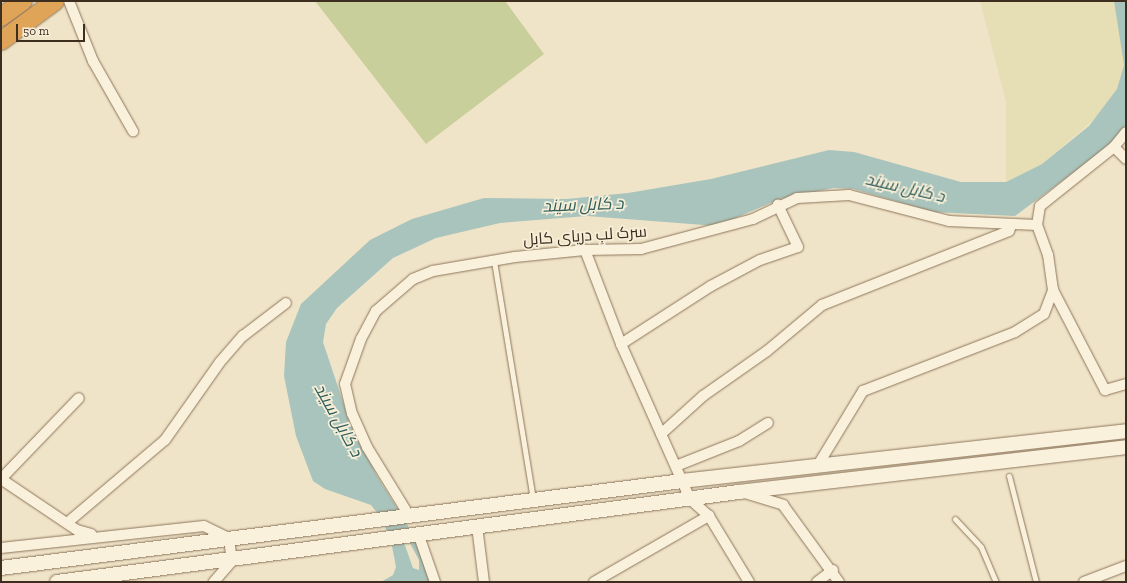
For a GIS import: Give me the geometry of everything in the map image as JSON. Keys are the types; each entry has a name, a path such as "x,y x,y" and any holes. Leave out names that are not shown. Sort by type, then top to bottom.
{"highway":[{"path":"1,17 23,1"},
{"path":"1,41 55,1"}],"main road":[{"path":"1,568 229,538 327,528 534,502 682,481 1126,431"},
{"path":"57,582 232,561 417,536 477,526 739,492 1126,447"}],"street":[{"path":"68,1 93,62 133,131"},
{"path":"1126,132 1114,147 1040,206 1037,225 1048,255 1053,290 1105,390 1126,384"},
{"path":"1114,147 1126,159"},
{"name":"سرک لبِ دریای کابل","path":"408,517 367,447 352,414 345,384 348,372 376,311 393,294 433,271 494,261 585,250 634,250 679,241 753,219 778,205 797,198 850,195 949,221 1011,226 1037,225"},
{"path":"621,344 711,286 760,260 798,247 778,205"},
{"path":"661,434 703,396 767,351 822,305 1009,231 1011,226"},
{"path":"585,250 621,344 690,499 709,516 749,582"},
{"path":"818,465 863,391 1015,332 1044,314 1053,290"},
{"path":"67,523 165,440 220,362 243,336 286,303"},
{"path":"79,398 1,479 77,530 97,536"},
{"path":"676,466 739,441 768,423"},
{"path":"739,492 783,505 833,570 839,582"},
{"path":"594,582 709,516"},
{"path":"1,548 97,536 204,526 229,538 232,561 214,582"},
{"path":"477,526 484,582"},
{"path":"417,536 435,582"},
{"path":"1084,582 1126,566"},
{"path":"817,582 833,570"}],"lane":[{"path":"494,261 534,502"},
{"path":"1009,476 1036,582"},
{"path":"954,518 981,547 996,582"}],"shaded area":[{"path":"980,1 1114,1 1122,41 1124,65 1117,89 1103,112 1042,164 1006,182 1006,102"}],"green space":[{"path":"315,1 505,1 544,54 426,144"}],"water":[{"name":"د کابل سيند","path":"1114,1 1126,1 1126,125 1113,143 1015,216 934,212 853,189 834,188 780,199 717,226 587,216 500,223 436,238 393,258 337,308 326,324 323,342 350,423 376,474 416,539 432,582 381,582 393,575 396,567 391,541 382,519 371,505 325,489 313,481 296,436 284,376 286,342 301,304 370,240 412,219 484,198 567,199 628,193 711,179 829,150 854,152 961,182 1006,182 1042,164 1089,126 1117,89 1124,65","holes":["405,534 419,560 419,570 413,568 402,537"]}]}
